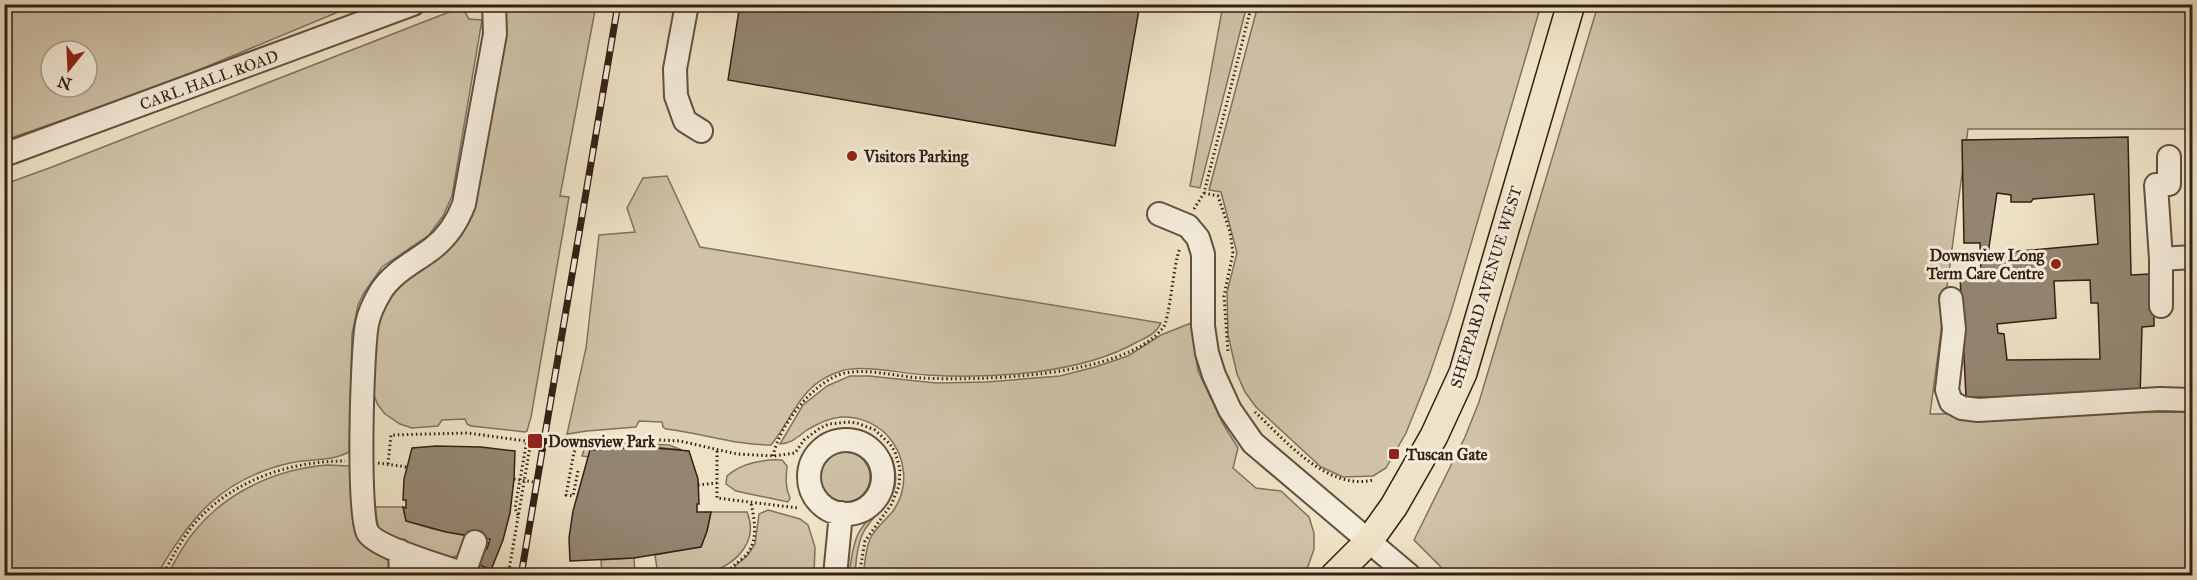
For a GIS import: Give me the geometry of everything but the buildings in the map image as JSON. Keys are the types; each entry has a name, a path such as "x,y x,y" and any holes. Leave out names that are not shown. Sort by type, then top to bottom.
{"main road":[{"name":"SHEPPARD AVENUE WEST","path":"1334,576 1369,541 1394,506 1434,436 1463,373 1571,4"}],"street":[{"name":"CARL HALL ROAD","path":"4,155 413,4"},
{"path":"475,542 463,575 381,543 368,533 363,519 364,348 367,323 376,298 383,287 400,270 441,240 459,217 464,204 495,34 494,4"},
{"path":"687,4 675,69 676,96 685,121 701,131"},
{"path":"2161,306 2161,259 2156,185 2169,184 2169,157"},
{"path":"1160,214 1188,226 1198,238 1203,254 1203,326 1207,353 1230,411 1253,442 1410,576"},
{"path":"2161,259 2193,257"},
{"path":"1951,299 1954,329 1947,390 1951,402 1962,408 1978,410 2160,399 2193,400"},
{"path":"835,576 841,513"},
{"path":"400,551 401,576"}],"path":[{"path":"1192,214 1204,194 1252,4"},
{"path":"1204,194 1218,196 1232,244 1233,253 1224,296 1228,355"},
{"path":"773,456 775,445 804,398 843,374 863,372 922,378 995,379 1071,370 1112,358 1137,347 1165,326 1176,259 1182,244"},
{"path":"1250,404 1278,433 1319,469 1341,480 1354,482 1373,480"},
{"path":"571,470 581,471 573,496 567,495 571,470 577,447 581,443 598,439 680,441 717,451 773,456 795,453 804,440 829,424 857,423 875,430 890,444 900,469 899,486 891,505 865,541 859,576"},
{"path":"388,464 391,435 468,433 540,443"},
{"path":"508,576 518,517 515,508 529,441"},
{"path":"717,451 717,498 798,508"},
{"path":"162,576 195,524 209,509 236,489 269,474 295,465 324,461 407,467"},
{"path":"514,479 533,482"},
{"path":"698,485 717,483"},
{"path":"726,576 733,565 750,550 755,525 751,502"}],"shaded area":[{"path":"4,5 355,5 153,89 5,140"},
{"path":"502,5 596,5 560,196 569,197 531,417 525,432 471,426 465,419 442,420 438,426 412,428 400,424 385,414 373,393 375,327 390,293 446,246"},
{"path":"1223,5 1247,5 1200,188 1190,186"},
{"path":"1258,5 1541,5 1451,312 1429,376 1406,433 1386,468 1373,476 1343,477 1321,467 1256,407 1245,392 1237,374 1228,335 1227,292 1237,253 1221,192 1209,190"},
{"path":"1598,5 2192,5 2192,129 1968,129 1930,414 2192,412 2192,575 1450,576 1414,540 1465,437 1479,402"},
{"path":"462,7 469,19 482,20 452,196 443,216 429,235 382,267 358,305 352,334 349,452 328,459 290,463 266,470 226,490 195,518 157,575 5,575 5,184"},
{"path":"667,176 700,247 1161,323 1151,335 1115,353 1063,368 979,376 917,374 872,369 841,371 827,377 806,393 771,445 744,443 666,429 662,422 639,421 636,427 567,434 586,348 599,235 635,232 627,208 643,178"},
{"path":"1191,323 1198,371 1223,424 1238,448 1233,468 1256,488 1281,491 1309,517 1314,533 1314,549 1305,575 1295,572 1292,576 863,575 870,539 893,511 902,492 904,472 893,443 887,435 872,424 860,419 841,417 823,422 792,441 780,444 803,405 827,386 850,376 936,383 986,382 1060,376 1128,356 1161,335"},
{"path":"615,443 669,445 682,450 625,447 591,450 588,457 582,456 585,447"},
{"path":"840,452 850,452 863,459 870,472 870,482 863,495 850,502 840,502 831,498 824,491 820,482 820,472 824,463 831,456"},
{"path":"892,458 895,472 893,493 863,533 858,548 855,575 849,575 858,534 890,493 893,472 889,459"},
{"path":"782,460 787,466 786,478 790,498 788,502 736,491 726,484 727,476 746,465 760,461"},
{"path":"350,466 355,471 390,564 392,576 167,576 194,532 221,505 253,485 271,477 308,467"},
{"path":"372,507 403,507 406,521 467,536 459,555 444,557 377,531"},
{"path":"768,510 800,519 808,525 815,547 814,574 739,575 735,573 735,566 747,556 755,544 759,514"},
{"path":"711,512 747,512 750,524 749,536 739,555 730,563 708,573 687,576 658,575 655,555 701,546"},
{"path":"634,558 635,575 602,575 601,560"}],"railway":[{"path":"521,576 618,4"}],"place":[{"name":"Visitors Parking","path":"852,156"},
{"name":"Downsview Long Term Care Centre","path":"2056,264"},
{"name":"Downsview Park","path":"535,441"},
{"name":"Tuscan Gate","path":"1394,454"}]}
